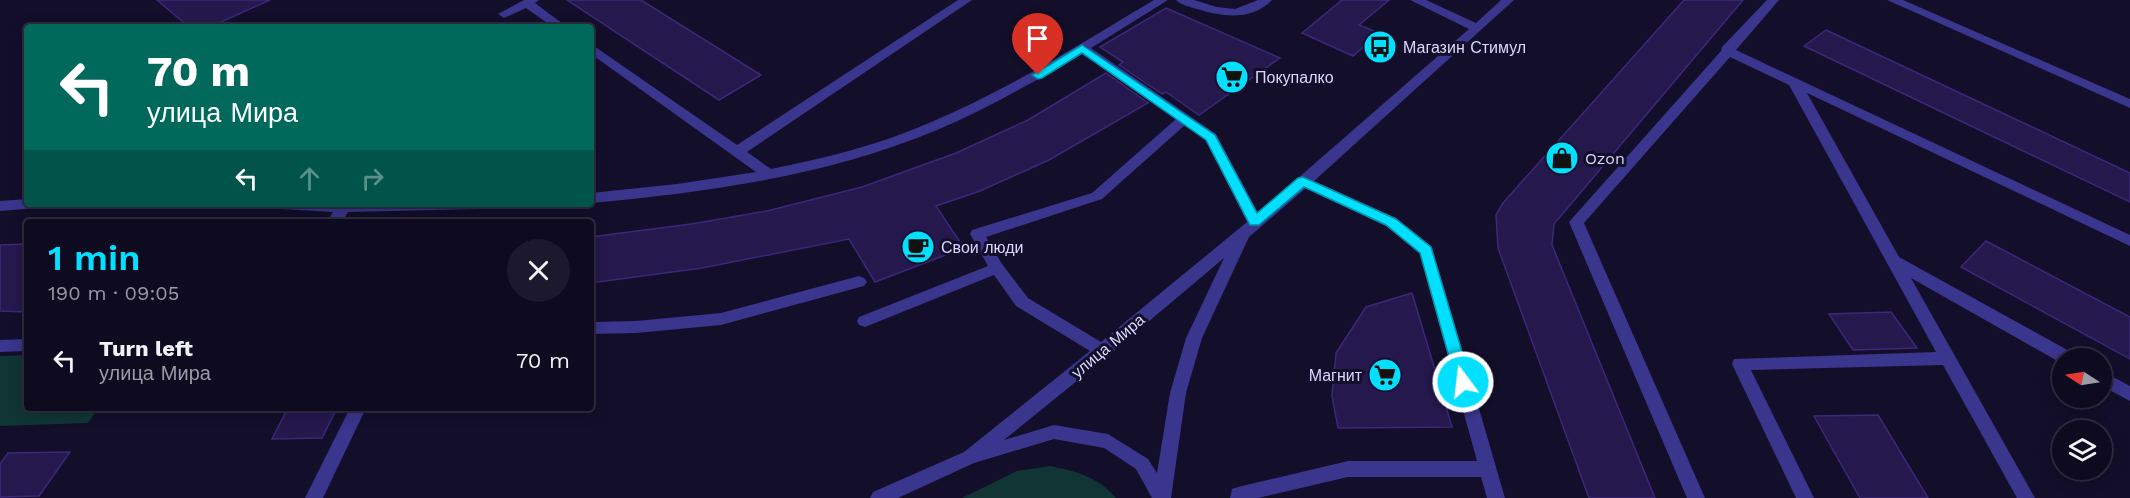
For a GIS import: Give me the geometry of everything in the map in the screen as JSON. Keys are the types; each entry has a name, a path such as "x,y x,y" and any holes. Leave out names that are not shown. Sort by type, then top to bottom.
{"street":[{"path":"737,152 966,0"},
{"path":"594,198 656,193 844,157 931,127 1029,81 1162,0"},
{"path":"1182,0 1230,15 1257,7 1266,0"},
{"path":"1416,0 1478,28"},
{"name":"улица Мира","path":"970,457 1103,351 1249,227 1508,0"},
{"path":"1696,498 1576,222 1726,50 1773,0"},
{"path":"1893,0 2130,104"},
{"path":"504,14 530,1 557,24"},
{"path":"1082,48 1211,138 1249,227"},
{"path":"594,50 767,173"},
{"path":"1726,50 2130,241"},
{"path":"1794,82 2026,498"},
{"path":"1103,351 1022,302 997,268 977,234 1097,196 1184,119"},
{"path":"1303,181 1391,222 1427,251 1496,498"},
{"path":"0,206 24,204"},
{"path":"336,219 344,207"},
{"name":"улица Мира","path":"1162,496 1178,393 1194,338 1249,227"},
{"path":"1894,261 2052,350"},
{"path":"866,321 997,268"},
{"path":"594,328 636,327 721,319 859,282"},
{"path":"0,346 24,345"},
{"path":"1805,498 1740,364 1948,358"},
{"path":"2112,384 2130,394"},
{"path":"314,498 357,411"},
{"path":"879,498 970,457 1054,432 1108,441 1142,464 1162,496"},
{"path":"1239,498 1238,495 1348,468 1487,469"}],"green space":[{"path":"24,355 24,411 96,411 88,423 0,426 0,356"},
{"path":"1050,466 1086,476 1102,485 1116,498 962,498 1017,471"}],"building":[{"path":"157,0 270,0 217,24 185,24"},
{"path":"567,0 641,0 761,75 719,100"},
{"path":"1342,0 1389,0 1359,25 1379,33 1353,56 1302,33"},
{"path":"1684,0 1743,0 1554,224 1552,245 1655,498 1589,498 1498,248 1496,215 1503,203"},
{"path":"1166,8 1280,58 1199,115 1166,92 1162,94 1119,65 1123,62 1100,47"},
{"path":"1826,30 2130,173 2130,202 1804,46"},
{"path":"1106,73 1148,103 1049,160 980,191 936,206 964,248 875,282 849,239 702,268 594,283 594,237 767,211 862,187 956,153 1028,120"},
{"path":"1986,241 2130,317 2130,359 2112,348 1961,267"},
{"path":"24,244 24,312 0,311 0,245"},
{"name":"Магнит","path":"1412,293 1452,427 1338,428 1332,396 1336,353 1366,307"},
{"path":"1891,312 1917,348 1853,350 1829,314"},
{"path":"286,411 336,411 322,438 272,439"},
{"path":"1878,415 1928,498 1860,498 1814,416"},
{"path":"70,452 39,496 0,497 0,464 8,453"}],"place":[{"name":"Магазин Стимул","path":"1380,47"},
{"name":"Покупалко","path":"1232,77"},
{"name":"Ozon","path":"1562,158"},
{"name":"Свои люди","path":"918,247"},
{"name":"Магнит","path":"1385,375"}],"route":[{"path":"1038,75 1082,48 1211,138 1255,222 1303,181 1391,222 1427,251 1463,382"}]}
